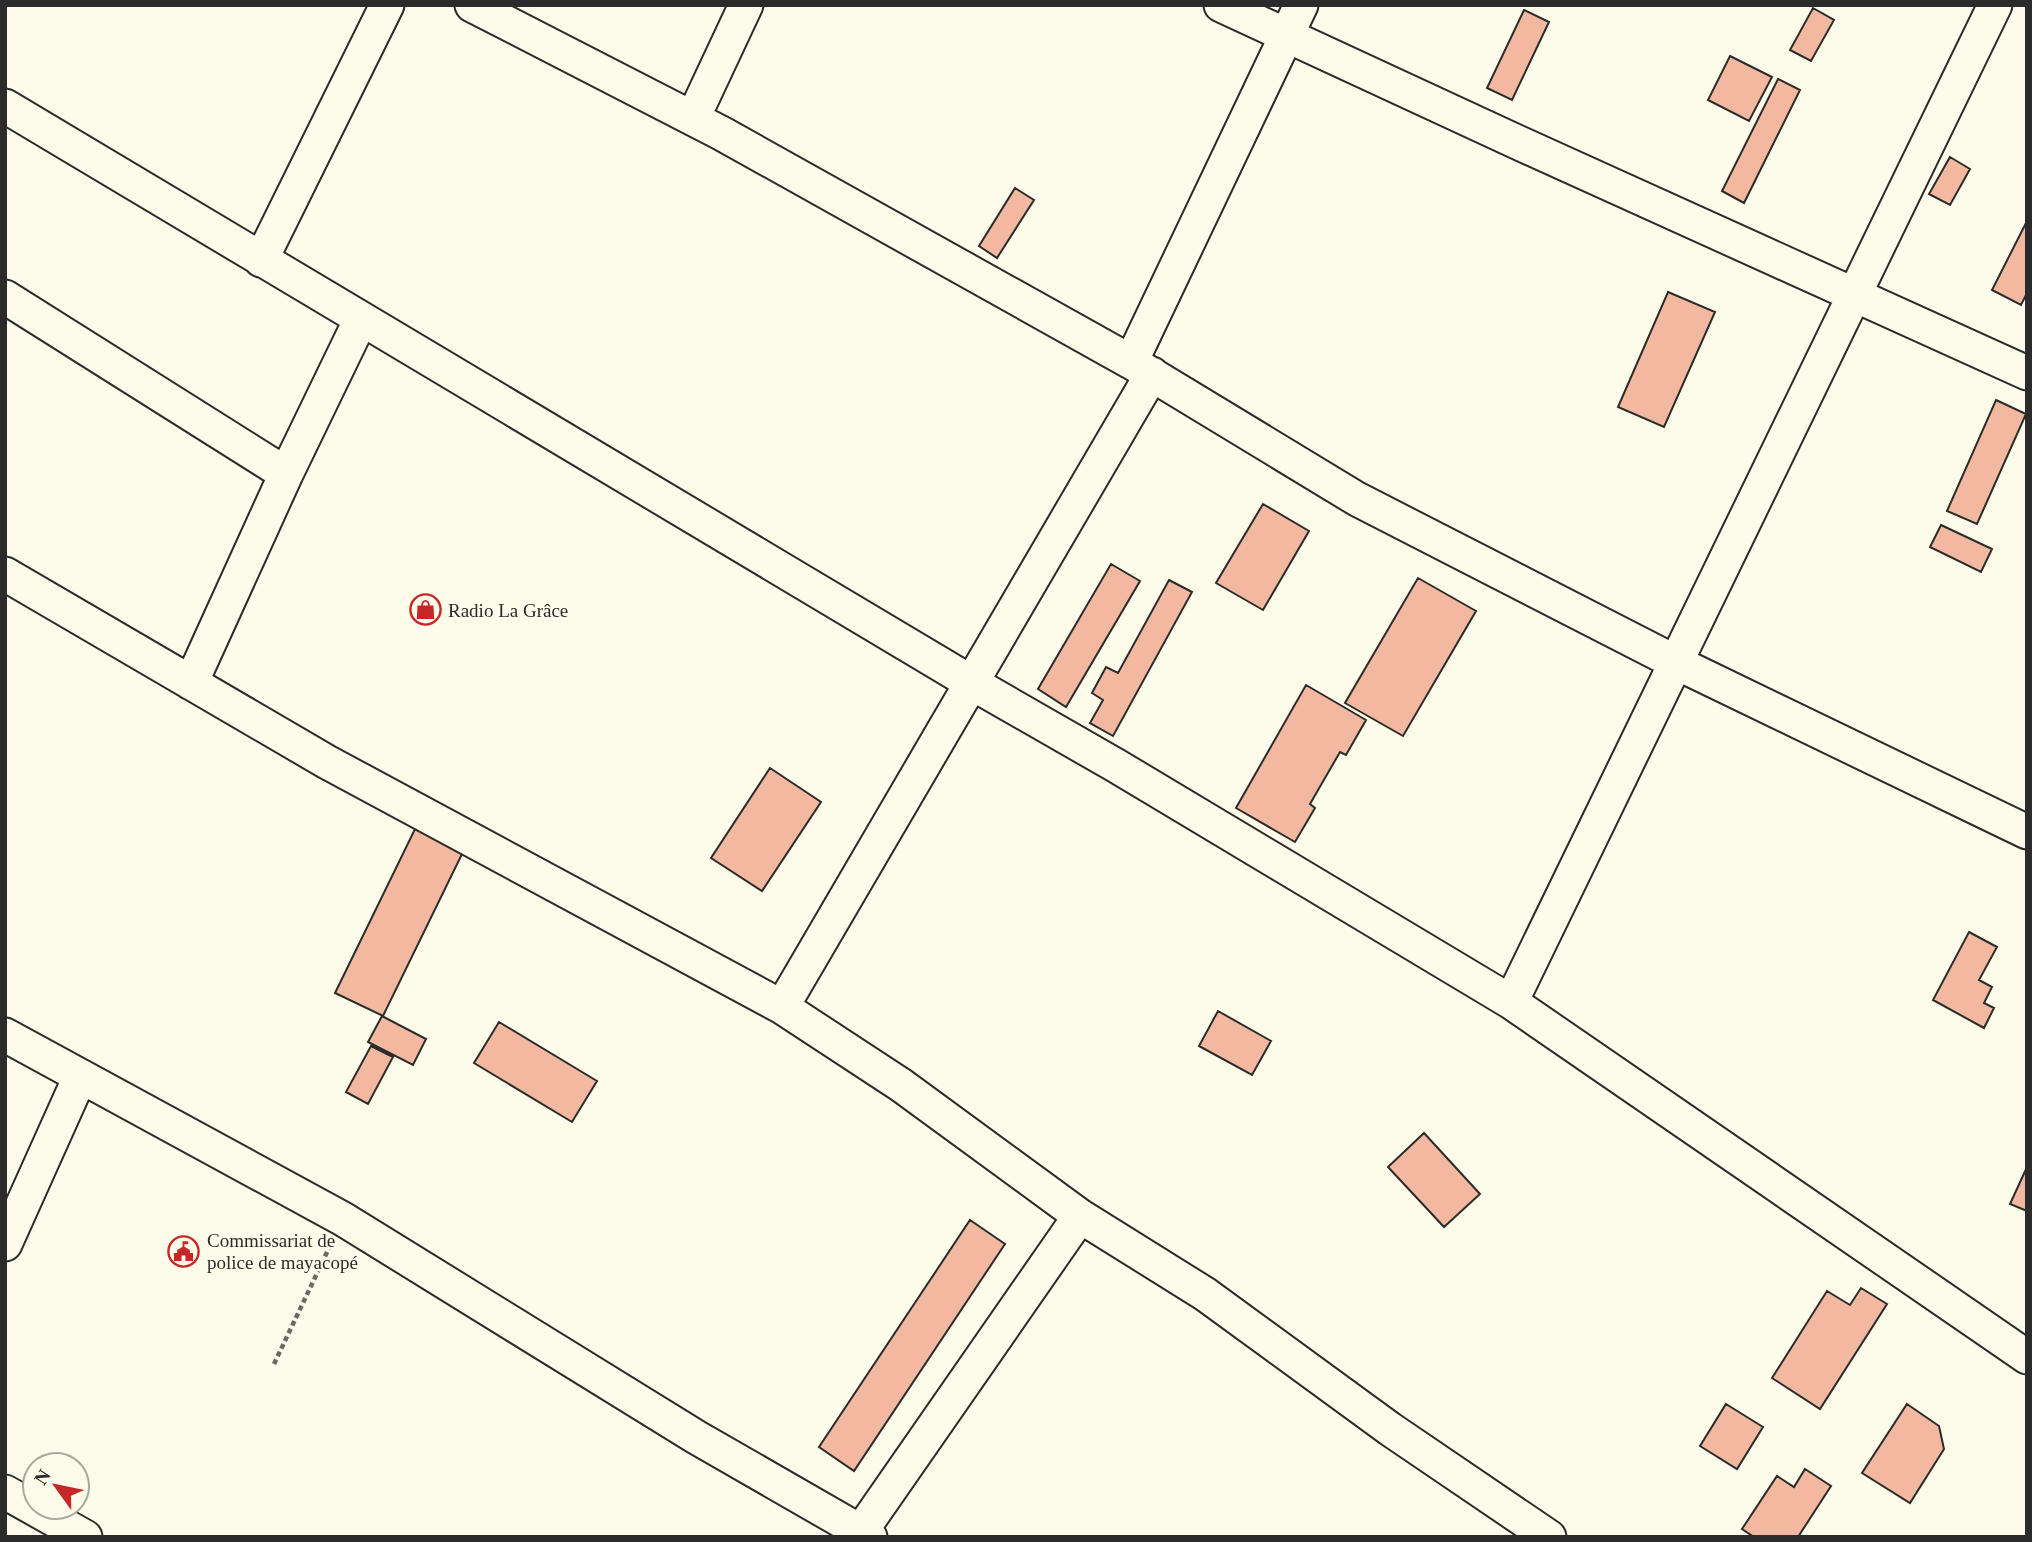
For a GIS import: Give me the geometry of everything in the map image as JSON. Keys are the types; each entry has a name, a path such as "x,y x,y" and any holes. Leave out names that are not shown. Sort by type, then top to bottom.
{"street":[{"path":"261,260 387,5"},
{"path":"472,5 693,118 1142,368 1357,499 1675,662 2027,832"},
{"path":"693,118 746,5"},
{"path":"1221,5 2027,373"},
{"path":"782,1007 972,683 1142,368 1301,5"},
{"path":"1511,1002 1995,5"},
{"path":"5,106 1511,1002 2027,1357"},
{"path":"5,296 286,474"},
{"path":"191,683 286,474 361,319"},
{"path":"5,573 327,762 782,1007 901,1085 1080,1216 1205,1294 1390,1429 1549,1537"},
{"path":"5,1035 343,1219 696,1437 862,1535 1080,1216"},
{"path":"5,1244 80,1077"},
{"path":"5,1492 85,1537"}],"path":[{"path":"274,1364 343,1219"}],"building":[{"path":"1813,8 1834,20 1811,61 1790,50"},
{"path":"1524,10 1549,22 1512,100 1487,88"},
{"path":"1730,56 1772,77 1749,121 1708,100"},
{"path":"1778,79 1800,90 1744,203 1722,191"},
{"path":"1950,157 1970,169 1950,205 1929,194"},
{"path":"1015,188 1034,200 997,258 979,246"},
{"path":"2027,221 2027,293 2021,305 1992,290"},
{"path":"1668,292 1715,312 1664,427 1618,407"},
{"path":"1996,400 2026,414 1977,524 1947,511"},
{"path":"1263,504 1309,531 1263,610 1216,583"},
{"path":"1941,525 1992,549 1981,572 1930,547"},
{"path":"1111,564 1140,581 1066,707 1038,689"},
{"path":"1418,578 1476,611 1403,736 1345,703"},
{"path":"1169,580 1192,592 1113,736 1090,723 1103,700 1092,693 1106,667 1118,673"},
{"path":"1306,685 1366,720 1346,755 1340,752 1310,804 1315,808 1295,842 1236,808"},
{"path":"770,768 821,802 762,891 711,858"},
{"path":"415,829 463,852 383,1016 335,993"},
{"path":"1969,932 1997,947 1979,980 1992,987 1984,1003 1994,1008 1984,1028 1933,1000"},
{"path":"1218,1011 1271,1041 1252,1075 1199,1046"},
{"path":"382,1016 426,1039 413,1065 368,1042"},
{"path":"499,1022 597,1081 572,1122 474,1063"},
{"path":"371,1046 393,1057 368,1104 346,1092"},
{"path":"1424,1133 1480,1194 1444,1227 1388,1167"},
{"path":"2027,1167 2027,1211 2010,1204"},
{"path":"970,1220 1005,1244 854,1471 819,1447"},
{"path":"1861,1288 1887,1304 1820,1409 1772,1378 1827,1291 1850,1305"},
{"path":"1726,1404 1763,1427 1737,1469 1700,1446"},
{"path":"1907,1404 1939,1426 1944,1449 1910,1503 1862,1473"},
{"path":"1805,1469 1831,1486 1798,1537 1754,1537 1742,1529 1777,1476 1794,1487"}],"place":[{"name":"Radio La Grâce","path":"425,610"},
{"name":"Commissariat de police de mayacopé","path":"184,1251"}]}
